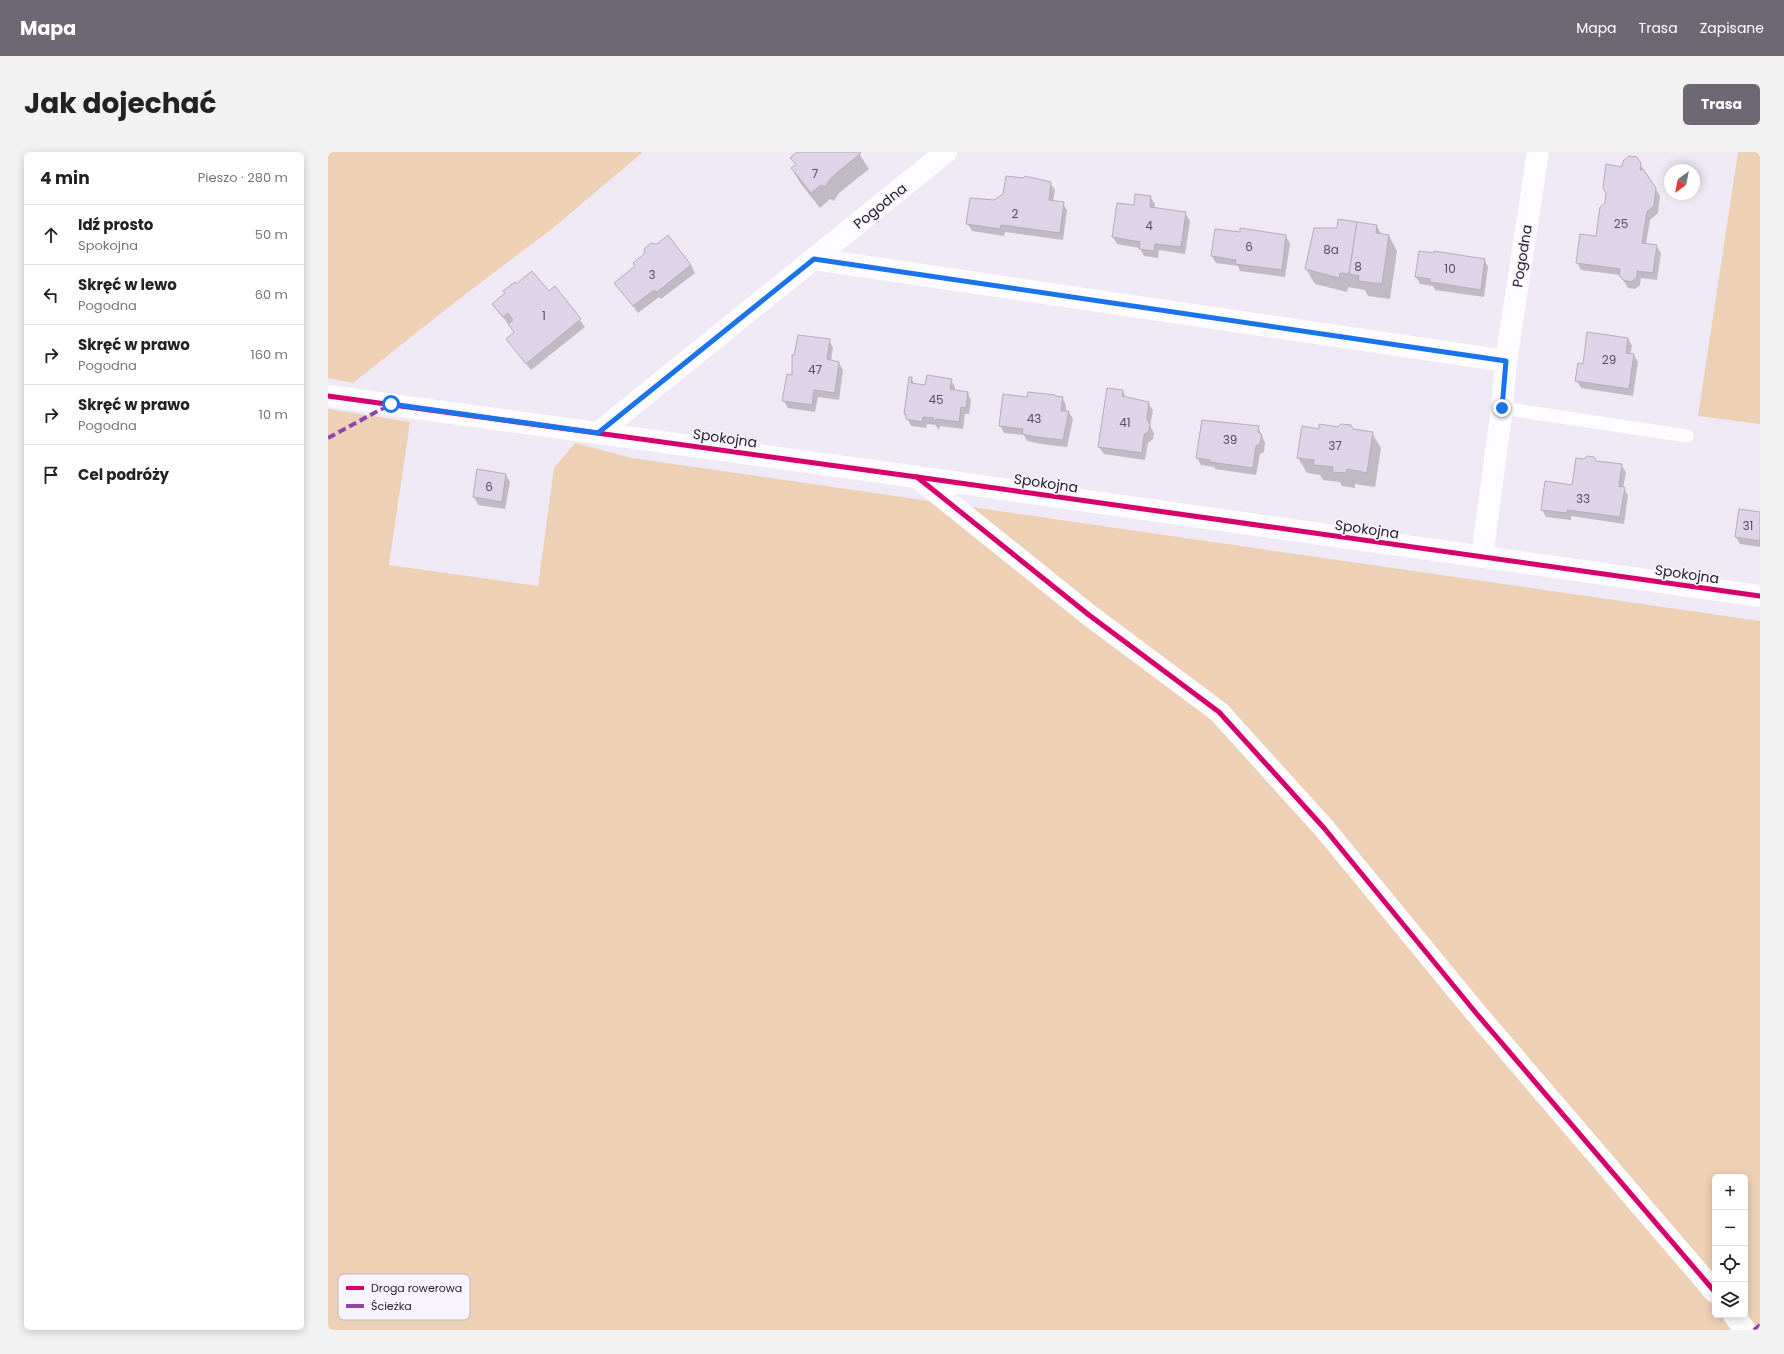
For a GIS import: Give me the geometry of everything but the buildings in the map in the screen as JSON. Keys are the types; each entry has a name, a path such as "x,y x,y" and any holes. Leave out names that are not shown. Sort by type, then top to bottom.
{"street":[{"name":"Pogodna","path":"598,433 946,152"},
{"name":"Pogodna","path":"1482,557 1502,408 1506,361 1538,152"},
{"path":"814,259 1506,361"},
{"name":"Spokojna","path":"328,396 917,477 1760,596"},
{"path":"917,477 1089,615 1219,712 1324,828 1476,1013 1712,1288"},
{"path":"1736,1318 1746,1330"}],"lane":[{"path":"1502,408 1687,436"}],"shaded area":[{"path":"328,152 643,152 553,228 459,299 353,383 328,378"},
{"path":"1738,152 1760,152 1760,424 1698,416"},
{"path":"328,409 410,422 389,565 538,586 554,468 575,443 632,458 1760,621 1760,1330 328,1330"}],"marked path":[{"path":"328,438 389,405"},
{"path":"1754,1330 1760,1325"}],"cycle path":[{"path":"328,396 917,477 1760,596"},
{"path":"917,477 1089,615 1219,712 1324,828 1476,1013 1712,1288"}],"route":[{"path":"391,404 598,433 814,259 1506,361 1502,408"}]}
